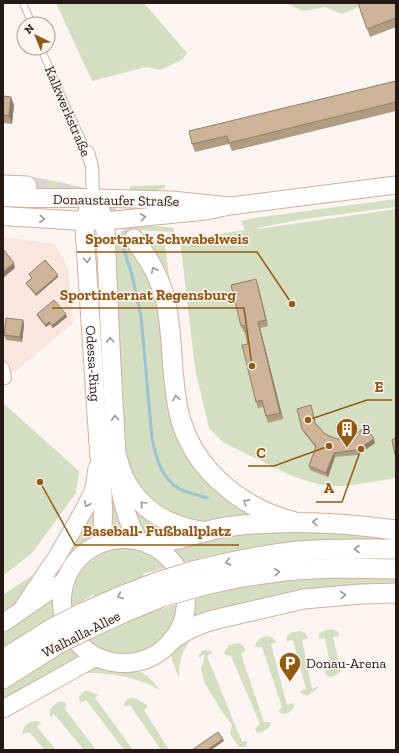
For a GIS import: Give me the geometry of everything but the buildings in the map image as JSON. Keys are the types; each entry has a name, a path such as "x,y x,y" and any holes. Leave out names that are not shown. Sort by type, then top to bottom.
{"highway":[{"path":"3,185 27,186"},
{"path":"134,239 153,267 165,299 168,312 172,369 179,413 186,433 196,452 223,485 239,498 269,514 295,522"},
{"path":"117,457 124,477 133,494 144,506 158,517 170,523 184,528 202,531"},
{"path":"143,542 162,543 202,531 247,525 295,522 348,524 396,530"},
{"path":"195,579 231,562 267,555 299,551 356,548 396,550"},
{"path":"195,579 229,580 298,570 350,568 396,569"},
{"name":"Walhalla-Allee","path":"3,659 54,637 84,621 123,612 160,590 195,579"},
{"path":"173,639 184,631 207,621 304,599 361,594 396,593"},
{"name":"Walhalla-Allee","path":"3,679 54,637"}],"main road":[{"name":"Donaustaufer Straße","path":"3,216 105,221 206,211 230,206 396,185"},
{"name":"Donaustaufer Straße","path":"3,197 171,200 230,206"},
{"name":"Odessa-Ring","path":"102,542 104,521 103,480 99,452 84,221 93,198 98,204 105,221 112,379 119,480 123,505 127,518 143,542"},
{"path":"22,609 58,555 94,490 99,452"},
{"path":"126,538 143,542 166,556 174,564 182,578 186,593 186,610 181,625 173,639 164,648 148,658 131,663 113,663 96,657 82,647 70,633 63,617 61,599 64,581 73,565 86,552 102,542 126,538"},
{"path":"3,623 64,581"},
{"path":"3,709 96,657"}],"street":[{"name":"Kalkwerkstraße","path":"88,152 94,185 93,198"}],"lane":[{"path":"23,3 29,16"},
{"name":"Kalkwerkstraße","path":"45,56 57,86 88,152"}],"shaded area":[{"path":"3,237 55,244 68,268 73,321 75,321 15,372 3,377"}],"green space":[{"path":"56,3 144,3 187,53 182,60 160,70 146,67 92,81"},
{"path":"285,3 368,3 342,14 325,7 303,11"},
{"path":"39,178 82,187 79,189 24,191"},
{"path":"165,185 165,188 144,193 129,193 130,187 132,186"},
{"path":"396,199 396,207 304,219 257,228 396,209 396,478 346,486 317,484 292,476 224,443 209,428 195,368 180,240 245,230 241,221 254,218"},
{"path":"146,225 174,228 174,232 134,230 131,228"},
{"path":"115,239 126,239 157,293 184,441 273,518 198,523 165,514 135,485 126,455 122,426 119,380 120,339 114,247"},
{"path":"143,240 157,240 165,245 172,297"},
{"path":"91,242 95,242 114,482 126,531 113,532"},
{"path":"3,403 79,471 76,493 33,552 3,576"},
{"path":"98,495 95,534 69,559 57,579 45,580"},
{"path":"135,503 184,531 158,537 143,533 129,510"},
{"path":"241,529 396,535 396,544 295,543 208,556 183,563 175,553 166,546"},
{"path":"117,542 140,545 147,548 166,560 171,566 143,574 144,576 94,597 93,595 72,607 73,590 78,576 87,565 108,546"},
{"path":"40,570 19,601 3,613 3,595"},
{"path":"396,575 396,585 249,603 185,618 189,601 268,580"},
{"path":"55,593 56,615 37,625 3,648 3,632"},
{"path":"177,604 170,627 155,644 146,650 124,654 111,653 101,650 86,641 154,609 155,611"},
{"path":"331,629 338,632 339,636 333,637 341,671 331,677 326,675 325,671 331,669 325,638 319,639 319,635 321,632"},
{"path":"300,631 305,633 308,639 302,640 312,689 318,686 318,688 307,696 300,691 306,689 293,640 287,641 289,634"},
{"path":"197,632 188,643 181,658 179,678 171,653 187,638"},
{"path":"267,636 273,638 276,642 271,644 287,705 293,703 294,708 288,713 283,714 278,711 282,707 262,647 255,647 259,640"},
{"path":"238,643 245,649 241,654 264,722 270,722 271,725 259,733 257,733 255,728 260,724 231,656 225,655 224,653 228,646"},
{"path":"71,648 83,659 3,702 3,689 53,657"},
{"path":"204,650 213,653 207,656 242,742 247,741 247,745 245,747 239,747 230,734 232,726 205,683 201,670 205,654 198,658"},
{"path":"93,664 111,671 137,671 145,674 160,690 129,678 96,673 74,673"},
{"path":"84,691 99,695 95,698 133,750 124,750 86,700 80,703 79,697"},
{"path":"130,698 135,698 148,706 144,710 169,750 161,750 130,705 124,706 124,703"},
{"path":"58,702 64,702 67,705 64,708 96,750 84,750 54,714 51,717 50,710"},
{"path":"33,721 41,723 37,727 56,750 45,750 29,732 23,734 23,729 25,726"}],"waterway":[{"path":"122,244 132,275 141,316 152,438 155,453 160,467 174,485 180,489 207,498"}],"tunnel":[{"path":"27,186 54,190 73,196"},
{"path":"102,211 115,220 134,239"}],"place":[{"name":"Sportpark Schwabelweis","path":"292,304"},
{"name":"Sportinternat Regensburg","path":"252,366"},
{"name":"E","path":"308,420"},
{"name":"C","path":"329,446"},
{"name":"B","path":"347,448"},
{"name":"A","path":"361,449"},
{"name":"Baseball- Fußballplatz","path":"40,482"},
{"name":"Donau-Arena","path":"290,682"}]}
